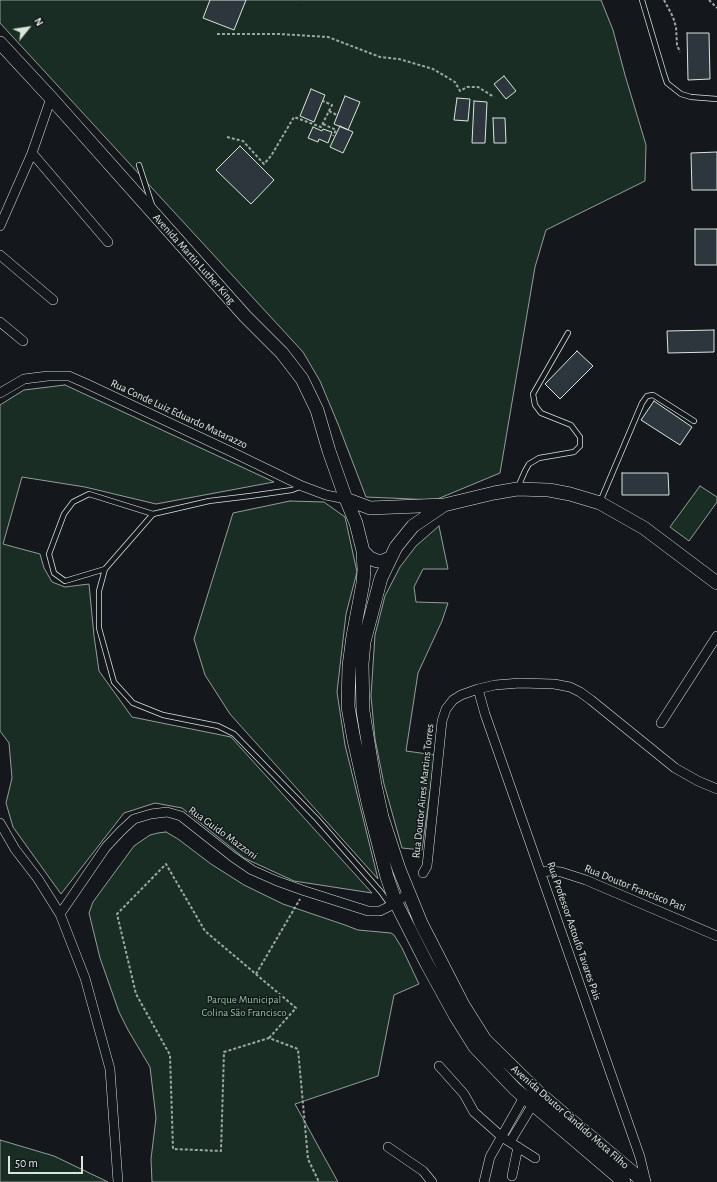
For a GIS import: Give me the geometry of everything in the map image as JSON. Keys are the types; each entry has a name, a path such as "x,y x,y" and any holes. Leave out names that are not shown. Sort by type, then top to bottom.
{"main road":[{"name":"Avenida Martin Luther King","path":"0,43 51,98 245,316 282,353 302,379 318,410 329,451 356,523 363,551"},
{"path":"346,499 370,508 444,505 517,489 549,490 570,494 600,503 644,528 717,583"},
{"path":"363,551 370,558 383,562 390,558 396,547 413,526 444,505"},
{"path":"406,506 413,515 413,526"},
{"path":"356,523 363,512 370,508"},
{"name":"Avenida Doutor Cândido Mota Filho","path":"363,551 363,583 349,666 348,707 368,807 394,904 455,1015 480,1044 515,1090 528,1101 645,1182"},
{"name":"Avenida Doutor Cândido Mota Filho","path":"390,558 377,592 364,642 362,664 363,711 375,785 382,816 399,869 421,923 463,1005 480,1044 540,1094 624,1182"}],"street":[{"path":"0,226 32,153 51,98"},
{"path":"32,153 108,242"},
{"path":"0,255 53,300"},
{"path":"0,322 23,341"},
{"name":"Rua Conde Luiz Eduardo Matarazzo","path":"0,393 24,379 48,376 69,376 302,486 326,495 346,499"},
{"path":"661,723 717,636"},
{"name":"Rua Doutor Aires Martins Torres","path":"423,873 427,866 442,722 446,709 453,700 461,695 478,689 495,685 520,683 554,684 570,687 591,700 675,768 698,781 717,789"},
{"name":"Rua Professor Astoufo Tavares Pais","path":"478,689 485,714 542,872 640,1157 645,1182"},
{"name":"Rua Guido Mazzoni","path":"60,914 106,847 121,831 134,819 151,814 167,812 182,816 233,857 252,870 305,891 368,911 380,911 394,904 408,893"},
{"path":"0,823 15,848 38,879 60,914 85,978 110,1069 118,1182"},
{"name":"Rua Doutor Francisco Pati","path":"542,872 561,872 586,880 717,936"},
{"path":"439,1066 464,1094 474,1112 502,1137 535,1158"},
{"path":"484,1182 490,1157 502,1137 528,1101"},
{"path":"510,1142 528,1101"},
{"path":"388,1146 423,1171 432,1182"},
{"path":"512,1176 518,1147"}],"lane":[{"path":"642,0 667,83 681,94 691,97 717,99"},
{"path":"139,165 156,216"},
{"path":"517,489 529,464 539,458 574,452 580,446 580,437 571,425 541,413 535,405 533,394 568,334"},
{"path":"600,503 642,402 647,396 653,395 694,421"},
{"path":"105,569 66,581 54,574 49,554 64,514 73,502 89,494 153,514 209,501 292,490 302,486"},
{"path":"153,514 105,569 99,591 98,628 114,682 133,703 163,715 218,726 234,734 317,820 381,892 394,904"}],"path":[{"path":"664,0 673,17 676,27 677,44 680,52"},
{"path":"709,0 717,8"},
{"path":"217,34 279,34 328,37 380,57 399,59 433,69 455,82 460,91 467,87 478,87 494,97"},
{"path":"228,137 243,142 264,164 272,156 294,117 321,127 332,105 323,101"},
{"path":"329,112 337,115"},
{"path":"323,124 336,130 333,136"},
{"path":"166,864 205,931 296,1008 269,1038 224,1052 221,1151 173,1149 170,1056 136,994 117,914 166,864"},
{"path":"256,974 305,891"},
{"path":"269,1038 298,1049 308,1159 319,1182"}],"green space":[{"path":"0,0 601,0 613,30 646,145 645,181 546,230 535,267 500,473 435,500 366,497 320,381 303,352 0,23"},
{"path":"65,385 274,482 156,504 85,487 22,477 3,544 40,554 44,568 52,582 65,587 89,584 99,671 132,717 231,737 372,893 294,881 244,858 182,808 155,803 124,813 61,894 13,827 6,803 12,778 9,743 0,731 0,405 24,390"},
{"path":"700,486 717,497 717,502 689,541 670,527"},
{"path":"290,501 324,502 345,517 357,572 346,614 337,692 345,745 378,879 230,714 205,675 194,639 233,513"},
{"path":"439,526 448,569 423,569 414,587 416,602 448,603 442,621 418,673 406,751 435,755 422,850 402,848 384,784 375,739 371,696 375,635 385,596 400,567 416,546"},
{"name":"Parque Municipal Colina São Francisco","path":"166,832 244,885 283,904 358,930 391,933 394,935 402,948 419,984 394,995 378,1076 295,1104 338,1182 152,1182 151,1159 156,1118 150,1067 119,1012 100,958 89,913 93,902 134,846 150,835"},
{"path":"0,1140 54,1156 108,1182 0,1182"}],"building":[{"path":"210,0 246,0 234,30 203,18"},
{"path":"687,33 709,33 710,79 688,80"},
{"path":"504,76 516,91 506,99 494,84"},
{"path":"311,89 325,95 314,122 300,116"},
{"path":"345,96 360,102 348,130 334,124"},
{"path":"457,98 470,99 468,121 454,120"},
{"path":"474,101 487,102 485,143 472,143"},
{"path":"493,118 505,118 506,143 494,143"},
{"path":"340,126 353,132 343,153 330,147"},
{"path":"313,127 322,131 323,129 332,132 328,143 319,139 318,142 308,138"},
{"path":"240,146 274,180 251,204 216,170"},
{"path":"717,152 717,190 692,190 691,153"},
{"path":"695,229 717,229 717,265 695,265"},
{"path":"714,330 714,352 668,353 667,331"},
{"path":"577,351 593,366 560,399 545,384"},
{"path":"654,401 692,427 680,445 641,420"},
{"path":"622,473 668,473 669,495 622,495"}]}
